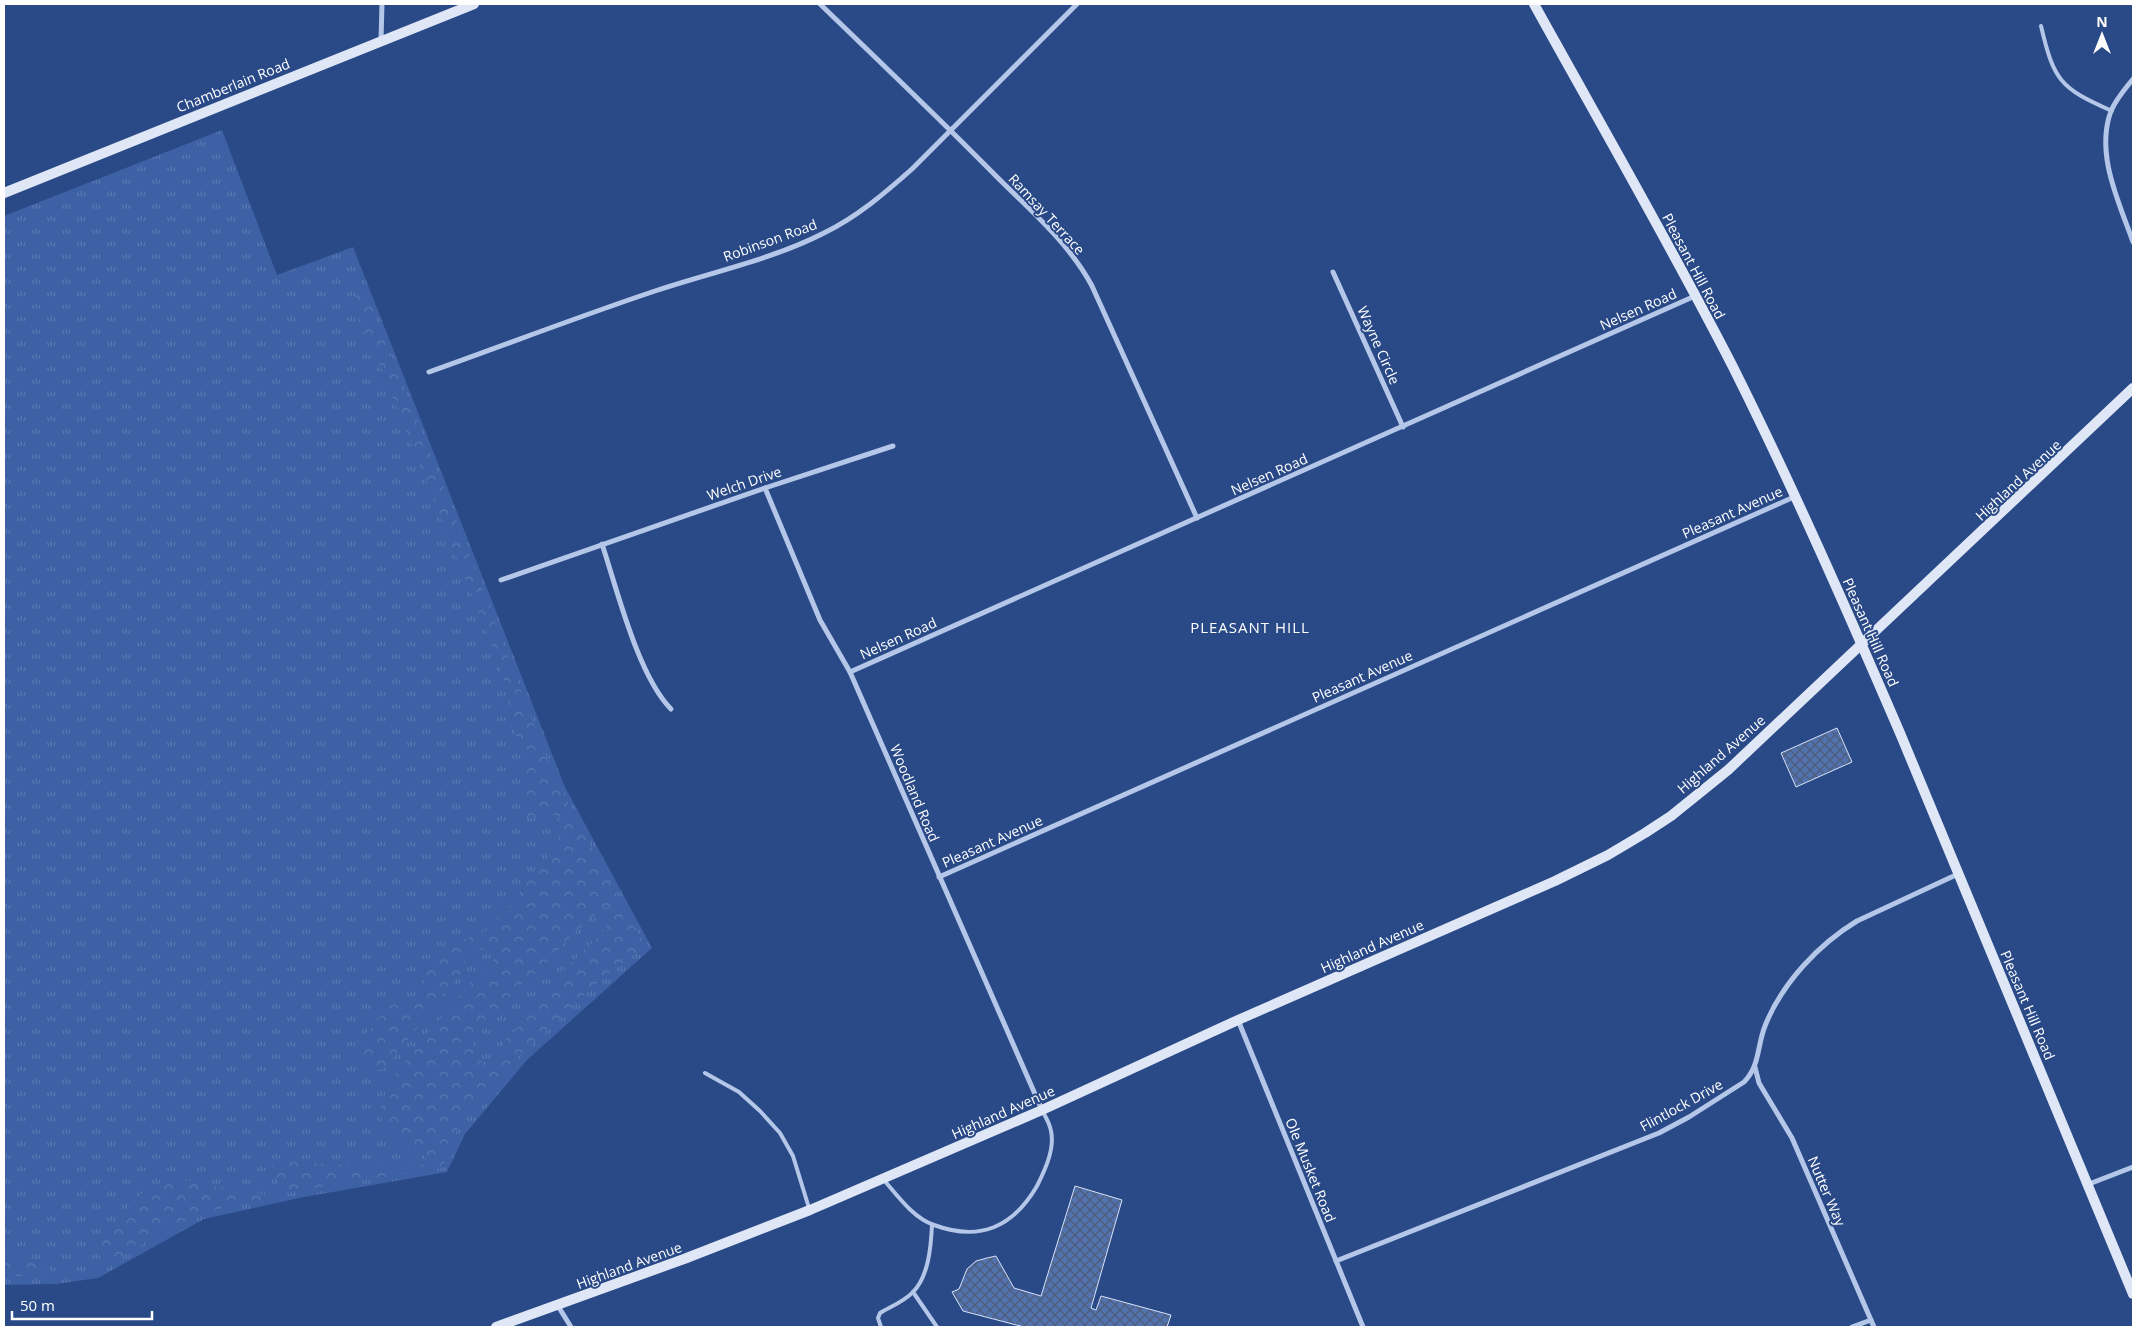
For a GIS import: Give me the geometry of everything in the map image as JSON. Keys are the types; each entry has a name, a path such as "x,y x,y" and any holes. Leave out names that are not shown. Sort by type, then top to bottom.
{"street":[{"path":"381,41 382,4"},
{"name":"Chamberlain Road","path":"4,193 474,4"},
{"name":"Ramsay Terrace","path":"820,4 951,130 1052,231 1074,258 1087,276 1197,518"},
{"name":"Robinson Road","path":"429,372 649,292 793,247 855,216 884,194 1077,4"},
{"name":"Pleasant Hill Road","path":"1534,4 1695,296 1733,368 1794,496 1863,646 2133,1294"},
{"path":"2133,79 2112,110 2106,141 2106,158 2133,242"},
{"name":"Wayne Circle","path":"1334,272 1403,427"},
{"name":"Nelsen Road","path":"850,672 1695,296"},
{"name":"Highland Avenue","path":"496,1327 558,1306 810,1210 883,1179 1555,881 1627,845 1671,816 1728,770 1863,646 2133,388"},
{"name":"Welch Drive","path":"501,580 765,488 893,446"},
{"name":"Woodland Road","path":"765,488 816,612 850,672 1042,1110"},
{"name":"Pleasant Avenue","path":"939,877 1794,496"},
{"path":"602,544 637,648 660,695 671,709"},
{"path":"1755,1067 1758,1049 1768,1017 1796,975 1819,950 1845,928 1857,921 1958,874"},
{"name":"Ole Musket Road","path":"1238,1020 1363,1327"},
{"name":"Flintlock Drive","path":"1336,1262 1659,1133 1689,1117 1744,1082 1755,1067"},
{"name":"Nutter Way","path":"1755,1067 1759,1082 1792,1138 1874,1327"},
{"path":"2088,1184 2133,1167"},
{"path":"558,1306 571,1327"},
{"path":"1852,1327 1871,1320"}],"lane":[{"path":"2041,26 2048,53 2061,81 2086,99 2112,110"},
{"path":"705,1073 739,1092 780,1133 793,1156 810,1210"},
{"path":"883,1179 910,1208 932,1225 960,1231 979,1231 1006,1222 1021,1209 1038,1183 1049,1157 1052,1133 1042,1110"},
{"path":"881,1327 878,1318 880,1313 913,1292 927,1263 932,1225"},
{"path":"913,1292 937,1327"}],"green space":[{"path":"222,130 277,275 353,247 565,787 652,948 527,1060 465,1134 447,1172 304,1197 204,1219 98,1278 56,1284 4,1285 4,216"},
{"path":"362,289 367,295 424,436 552,772 632,924 643,940 644,947 606,975 513,1062 457,1129 448,1158 441,1168 295,1191 260,1201 244,1202 210,1211 169,1228 120,1258 105,1263 100,1260 99,1239 121,1224 128,1208 138,1197 150,1188 164,1182 178,1179 265,1195 273,1193 276,1189 277,1179 267,1168 276,1163 292,1162 398,1168 426,1164 426,1158 423,1155 386,1131 379,1112 389,1083 421,1041 474,979 489,973 493,965 493,956 489,950 477,949 472,952 465,962 464,969 393,1058 382,1069 372,1070 363,1066 356,1053 356,1048 393,1003 416,997 423,986 426,971 440,952 449,946 490,929 515,900 537,867 547,860 558,842 560,821 555,816 548,813 527,818 527,773 508,707 506,689 498,661 381,368 363,333 357,316 356,295","holes":["607,907 612,912 612,920 599,936 563,971 532,1013 506,1039 498,1056 491,1061 484,1062 479,1060 475,1055 473,1046 475,1038 503,1008 512,993 540,970 575,932 602,909"]},
{"path":"4,1254 27,1259 49,1269 49,1273 4,1277"}],"building":[{"path":"1837,728 1852,762 1796,787 1781,753"},
{"path":"1075,1186 1122,1200 1091,1308 1096,1310 1101,1296 1171,1315 1167,1327 1024,1327 963,1311 952,1292 959,1289 967,1269 976,1261 996,1256 1014,1288 1041,1296"}],"district":[{"name":"PLEASANT HILL","path":"1250,627"}]}
